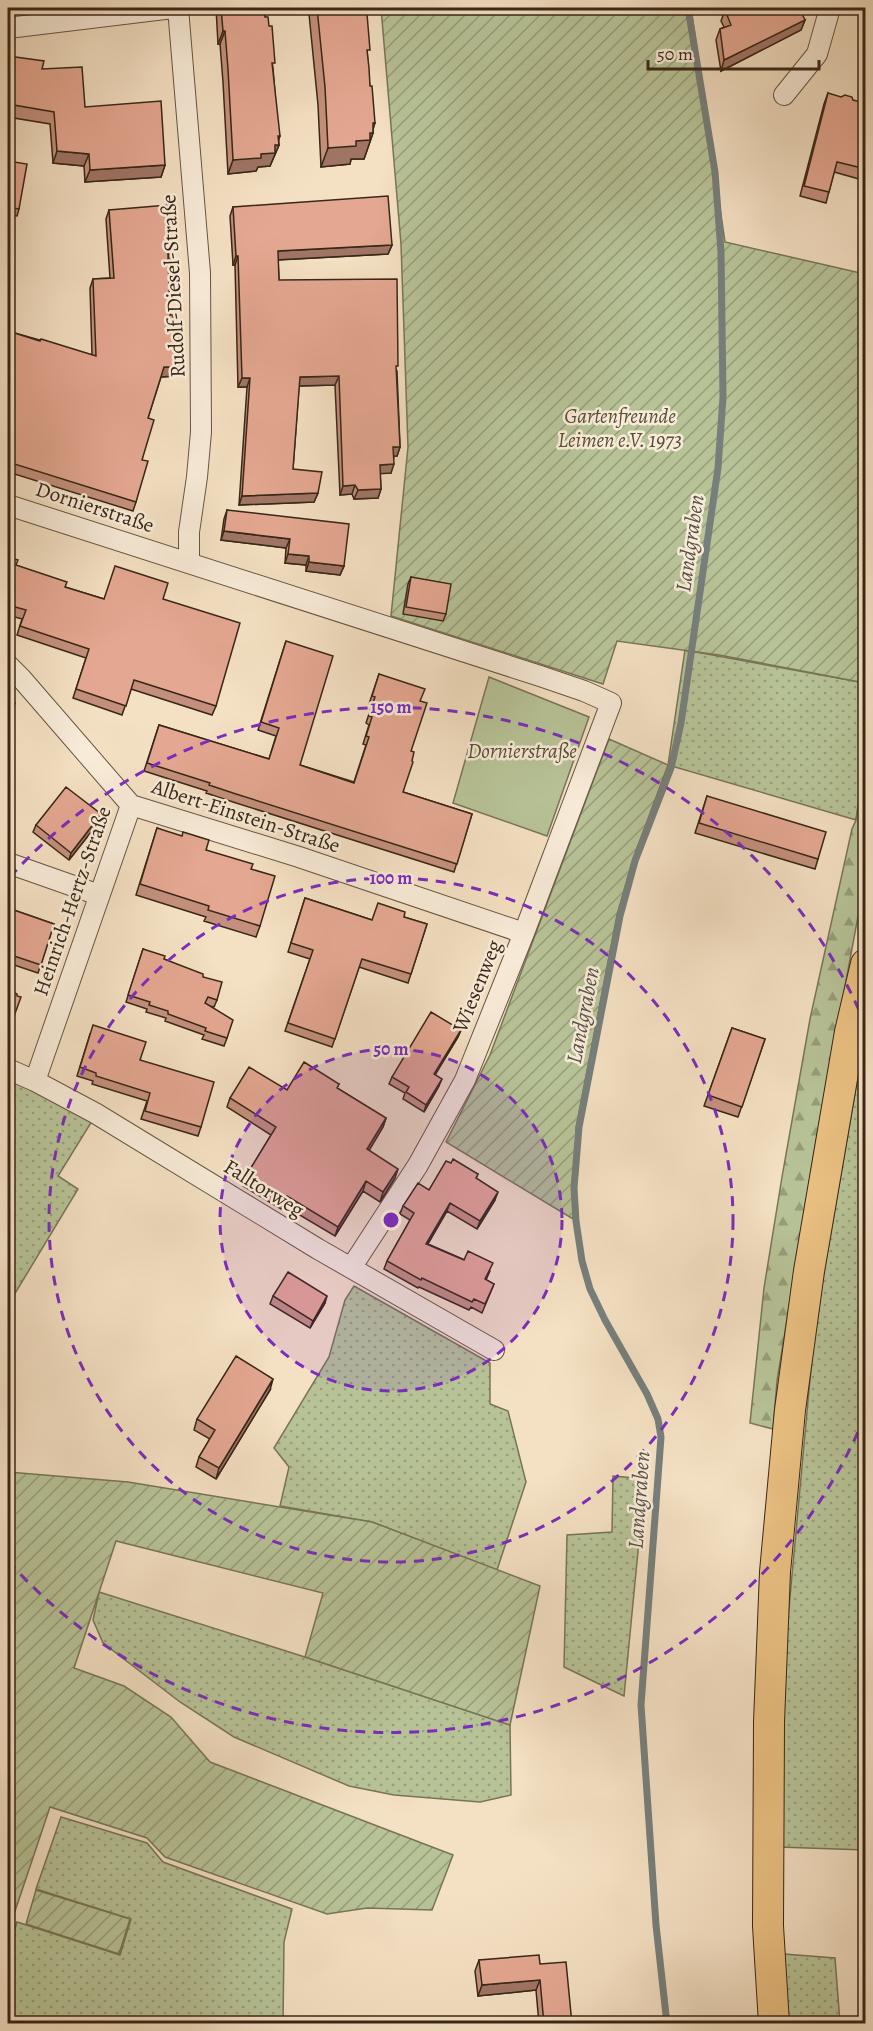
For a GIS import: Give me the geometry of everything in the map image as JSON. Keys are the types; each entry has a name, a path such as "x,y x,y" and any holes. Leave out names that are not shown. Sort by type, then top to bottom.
{"main road":[{"path":"774,2024 768,1914 769,1722 775,1572 790,1410 809,1271 844,1064 866,964"}],"street":[{"path":"8,28 173,8"},
{"name":"Rudolf-Diesel-Straße","path":"178,8 200,273 201,432 189,532 189,562"},
{"path":"784,95 817,54 830,8"},
{"name":"Dornierstraße","path":"8,505 562,683 611,703"},
{"name":"Albert-Einstein-Straße","path":"8,665 131,805 299,857 524,933"},
{"name":"Wiesenweg","path":"351,1268 418,1165 465,1080 524,933 611,703"},
{"name":"Heinrich-Hertz-Straße","path":"35,1081 131,805"},
{"path":"8,863 99,895"},
{"name":"Falltorweg","path":"8,1069 35,1081 163,1153 351,1268 494,1350"}],"green space":[{"name":"Gartenfreunde Leimen e.V. 1973","path":"381,8 691,8 725,242 865,274 865,683 719,655 617,641 603,684 391,616 408,447 401,244"},
{"path":"685,650 865,683 865,758 856,820 668,765"},
{"name":"Dornierstraße","path":"489,677 589,717 547,836 453,803"},
{"path":"609,739 668,765 633,859 617,915 576,1128 573,1219 446,1142 490,1055"},
{"path":"865,758 865,879 815,1147 777,1381 773,1429 750,1423 764,1288 810,1019 852,829 856,820"},
{"path":"865,1035 865,1850 779,1847 783,1673 815,1325"},
{"path":"14,1080 92,1121 58,1176 78,1189 8,1305 8,1083"},
{"path":"354,1286 490,1363 490,1404 508,1411 526,1482 497,1570 372,1522 280,1506 289,1467 274,1448 329,1357 345,1300"},
{"path":"8,1472 128,1482 372,1522 540,1586 510,1725 305,1657 323,1593 116,1541 74,1668 124,1686 171,1717 210,1762 453,1855 432,1910 367,1908 327,1914 165,1857 147,1838 50,1807 8,1932"},
{"path":"613,1476 645,1479 624,1696 564,1667 567,1535 612,1532"},
{"path":"99,1592 510,1725 511,1795 480,1802 394,1795 349,1786 234,1737 180,1702 103,1643 93,1620"},
{"path":"61,1817 147,1843 163,1862 292,1909 284,1942 283,2023 8,2023 8,1938 12,1939 17,1922 120,1955 131,1919 36,1889"},
{"path":"36,1890 130,1919 119,1954 26,1924"},
{"path":"784,1954 835,1958 840,2023 786,2023"}],"building":[{"path":"221,8 264,8 269,26 272,26 275,63 272,63 280,136 278,136 279,145 275,145 275,153 261,154 261,158 233,160 225,31 223,31"},
{"path":"317,8 364,8 364,14 367,14 370,50 367,50 375,123 373,123 373,133 370,133 370,140 356,141 356,146 328,148"},
{"path":"731,8 799,8 805,20 724,60 720,29 731,25 725,10"},
{"path":"8,56 44,61 42,69 82,67 85,107 161,101 165,165 90,170 89,154 57,151 54,112 8,104"},
{"path":"828,93 841,97 845,95 852,97 853,100 866,103 859,130 866,131 866,169 837,162 829,192 804,186"},
{"path":"8,161 27,164 19,209 8,207"},
{"path":"388,196 392,245 278,251 279,280 397,279 398,366 396,366 400,447 393,447 394,464 380,465 381,489 358,490 355,485 343,486 339,376 300,377 293,469 322,472 318,493 242,496 250,378 242,378 238,256 236,256 233,207"},
{"path":"168,205 172,254 168,254 170,315 173,315 174,331 179,331 180,367 164,367 148,418 154,420 142,460 148,461 136,502 8,462 8,331 96,356 93,279 114,278 109,210"},
{"path":"227,510 349,524 344,566 309,562 309,556 288,554 290,539 224,531"},
{"path":"8,557 18,560 16,565 67,582 65,587 104,599 115,566 168,583 163,599 240,623 216,706 134,680 126,706 76,689 89,649 20,626 26,610 8,605"},
{"path":"411,577 451,584 446,614 406,607"},
{"path":"286,641 333,656 300,765 354,783 369,737 366,736 372,717 369,716 375,697 372,696 379,674 425,689 420,701 427,703 411,751 414,752 413,762 403,792 472,814 457,864 236,794 209,785 210,783 147,763 159,725 269,759 279,728 261,722"},
{"path":"8,697 15,703 8,713"},
{"path":"66,787 101,814 71,853 36,825"},
{"path":"707,796 826,832 818,859 699,823"},
{"path":"157,828 182,836 183,832 209,840 206,850 253,864 251,869 275,876 260,926 208,910 209,906 140,884"},
{"path":"305,898 372,920 378,903 405,912 404,917 427,924 411,974 362,959 335,1039 288,1023 313,950 291,943"},
{"path":"8,908 54,924 41,965 8,954"},
{"path":"143,949 165,956 164,959 203,974 203,977 222,982 217,1000 208,997 205,1003 233,1020 227,1038 205,1031 206,1028 168,1014 168,1011 149,1005 150,1002 128,995"},
{"path":"8,990 21,997 9,1030 8,1030"},
{"path":"431,1012 461,1030 434,1074 442,1079 426,1105 406,1092 409,1087 392,1077"},
{"path":"93,1025 146,1042 140,1060 214,1082 201,1127 145,1111 150,1093 96,1076 96,1073 80,1067"},
{"path":"732,1028 765,1039 742,1107 708,1095"},
{"path":"304,1062 339,1084 337,1088 386,1118 367,1149 398,1169 383,1192 366,1181 338,1227 287,1196 284,1200 246,1176 276,1127 230,1098 249,1067 287,1090"},
{"path":"453,1159 478,1174 476,1178 498,1192 480,1221 450,1203 426,1244 464,1260 468,1251 493,1263 485,1279 494,1284 485,1304 474,1299 472,1302 422,1278 421,1280 387,1261 414,1213 403,1206 418,1183 429,1190 446,1161 451,1163"},
{"path":"288,1272 327,1296 313,1321 273,1296"},
{"path":"236,1356 273,1379 219,1468 199,1457 215,1430 197,1419"},
{"path":"539,1955 540,1964 566,1962 572,2024 544,2024 540,1980 482,1985 479,1960"}],"waterway":[{"name":"Landgraben","path":"667,2024 656,1925 641,1705 661,1437 658,1419 647,1394 590,1289 582,1261 574,1188 579,1127 620,916 635,861 671,768 681,723 718,468 723,397 721,252 715,172 688,8"}]}
